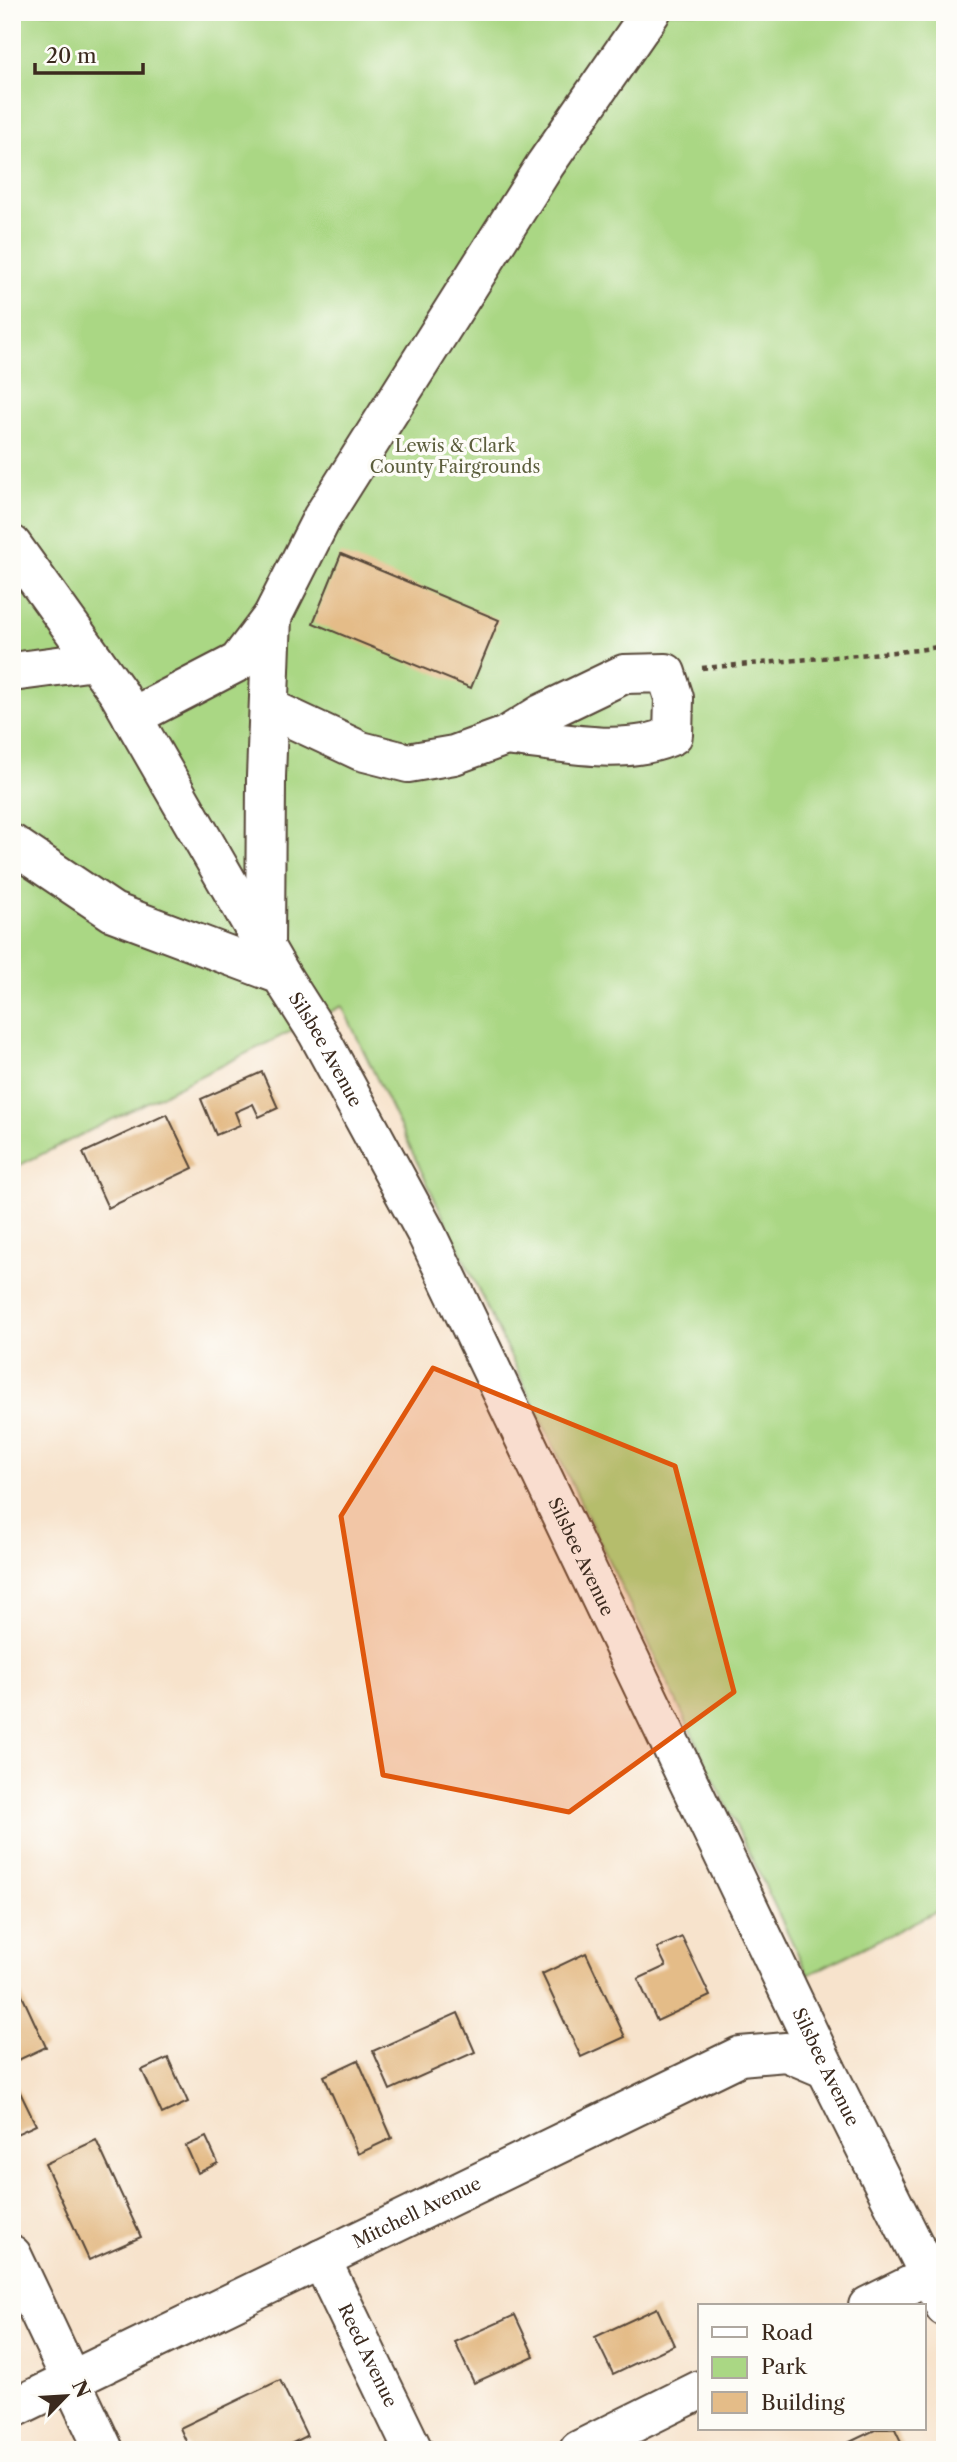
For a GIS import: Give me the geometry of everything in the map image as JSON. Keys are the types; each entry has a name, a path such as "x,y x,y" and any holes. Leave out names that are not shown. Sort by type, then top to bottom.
{"street":[{"path":"132,717 238,662 272,617 322,518 545,165 651,12"},
{"path":"12,545 119,694 273,961"},
{"path":"272,617 266,777 273,961"},
{"path":"12,672 95,661"},
{"path":"269,708 361,751 408,763 454,755 506,736 543,713 624,674 666,673 674,698 673,735 657,743 623,748 506,736"},
{"name":"Silsbee Avenue","path":"12,844 113,912 273,961 317,1032 426,1233 826,2070 937,2291"},
{"name":"Mitchell Avenue","path":"12,2409 740,2056 786,2052 826,2070"},
{"path":"12,2255 104,2450"},
{"name":"Reed Avenue","path":"320,2259 413,2450"},
{"path":"877,2304 937,2291"},
{"path":"579,2450 698,2391"}],"path":[{"path":"666,673 725,665 945,646"}],"highlighted area":[{"path":"433,1368 675,1466 734,1692 569,1812 383,1775 341,1516"}],"green space":[{"name":"Lewis & Clark County Fairgrounds","path":"12,12 945,12 945,1907 808,1975 342,1006 12,1169"}],"building":[{"path":"341,554 499,620 471,688 313,623"},
{"path":"262,1072 278,1108 259,1117 253,1104 235,1112 240,1125 216,1135 201,1099"},
{"path":"167,1114 193,1168 108,1208 83,1153"},
{"path":"682,1937 710,1996 657,2021 638,1979 666,1966 657,1948"},
{"path":"586,1953 625,2037 581,2057 542,1974"},
{"path":"12,1974 46,2047 12,2063"},
{"path":"458,2013 475,2052 390,2090 373,2051"},
{"path":"168,2058 188,2102 162,2114 142,2070"},
{"path":"358,2060 392,2138 358,2154 324,2076"},
{"path":"14,2080 36,2125 12,2136 12,2081"},
{"path":"206,2137 218,2163 198,2173 186,2146"},
{"path":"96,2140 141,2237 89,2260 45,2164"},
{"path":"657,2308 674,2345 613,2374 595,2337"},
{"path":"515,2315 534,2356 474,2383 455,2342"},
{"path":"280,2380 307,2436 278,2450 190,2450 180,2428"},
{"path":"875,2430 895,2430 904,2448 833,2450"}]}
